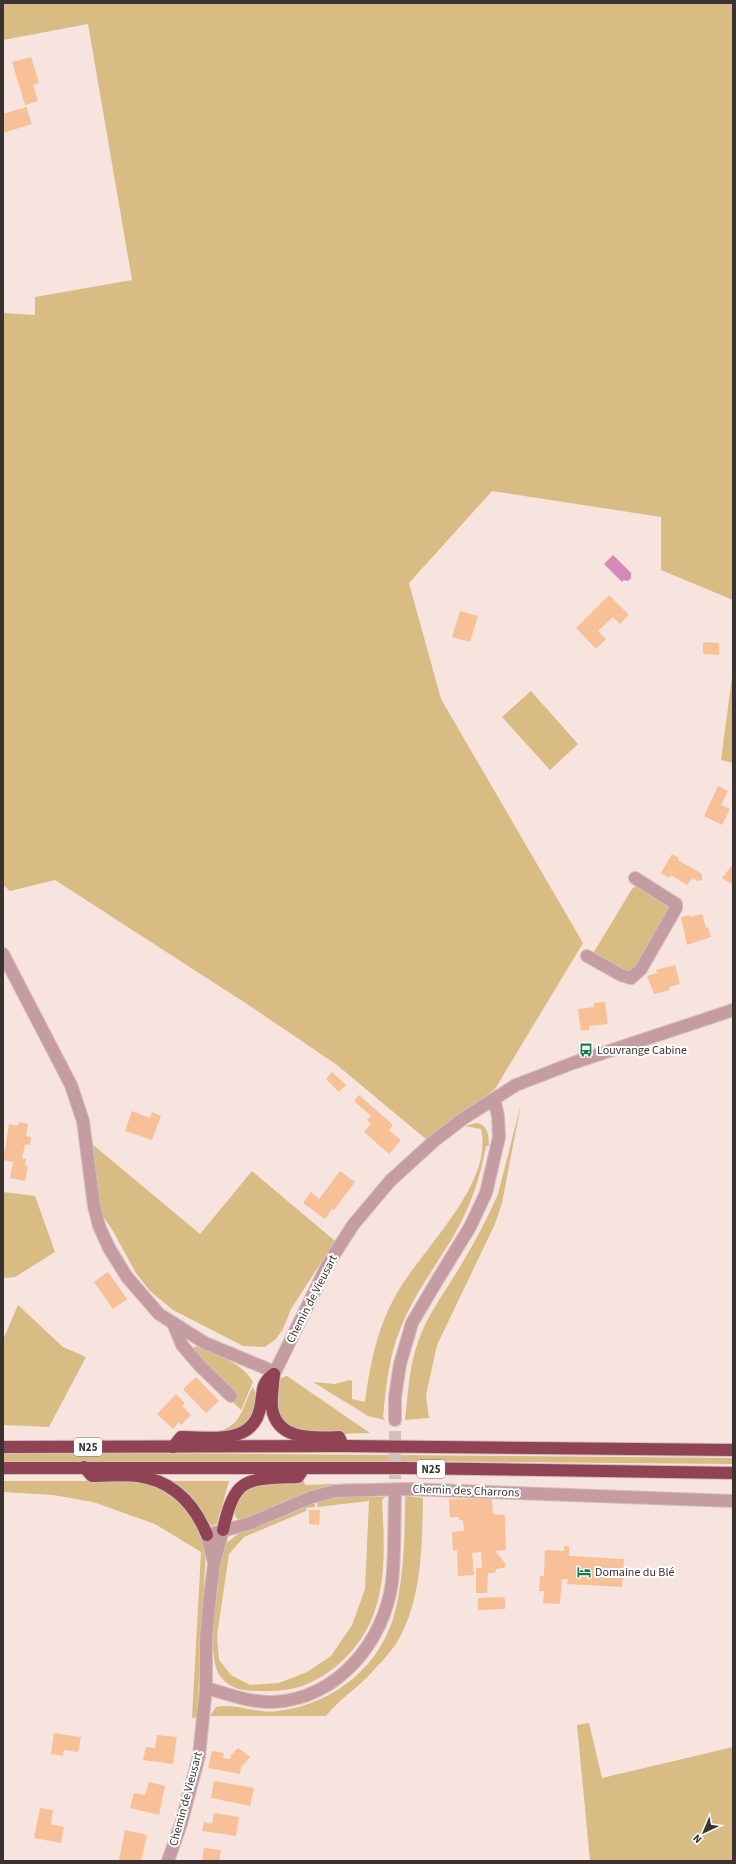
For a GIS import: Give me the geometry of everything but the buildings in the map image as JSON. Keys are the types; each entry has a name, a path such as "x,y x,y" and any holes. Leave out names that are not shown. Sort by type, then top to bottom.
{"highway":[{"path":"274,1373 272,1406 274,1416 281,1425 296,1436 338,1438 343,1446"},
{"path":"174,1447 181,1437 226,1437 239,1434 248,1429 254,1423 259,1414 262,1389 266,1379 274,1373"},
{"name":"N25","path":"3,1447 343,1446 733,1450"},
{"path":"84,1467 92,1476 137,1476 151,1479 173,1489 189,1503 199,1516 207,1534"},
{"name":"N25","path":"3,1468 84,1467 733,1473"},
{"path":"223,1530 229,1506 239,1488 262,1478 298,1477 303,1469"}],"street":[{"path":"587,956 621,975 631,978 641,969 676,908 676,904 635,878"},
{"path":"3,954 72,1085 83,1121 94,1206 99,1226 109,1248 127,1277 159,1314 205,1343 274,1373"},
{"name":"Chemin de Vieusart","path":"274,1373 328,1264 353,1225 390,1181 434,1141 516,1085 573,1063 733,1010"},
{"path":"395,1420 395,1397 400,1364 412,1323 470,1227 486,1193 499,1137 498,1116 494,1099"},
{"path":"173,1323 182,1345 200,1366 231,1396"},
{"name":"Chemin des Charrons","path":"207,1534 248,1524 312,1497 335,1491 404,1489 733,1500"},
{"path":"206,1688 246,1700 274,1702 299,1697 325,1688 343,1674 361,1656 373,1639 385,1612 392,1583 395,1497"},
{"name":"Chemin de Vieusart","path":"168,1861 181,1824 199,1756 206,1688 206,1638 214,1562 223,1530"},
{"name":"Chemin de Vieusart","path":"207,1534 214,1562"}],"shaded area":[{"path":"3,3 733,3 733,600 661,570 661,517 492,491 409,583 441,699 583,943 495,1089 427,1140 337,1065 250,1006 55,880 10,891 3,885 3,313 35,315 35,297 132,280 88,24 3,40"},
{"path":"613,555 631,573 631,578 628,581 624,580 622,582 604,564"},
{"path":"733,670 733,763 721,760"},
{"path":"531,691 578,744 550,770 502,717"},
{"path":"636,886 641,886 668,900 670,908 637,967 627,973 596,956 594,952 632,889"},
{"path":"521,1104 502,1203 495,1224 437,1345 426,1395 429,1418 405,1420 411,1371 415,1351 421,1333 461,1265 498,1194"},
{"path":"476,1123 483,1126 487,1131 489,1146 486,1146 474,1193 459,1226 418,1292 401,1327 394,1349 385,1394 383,1417 385,1420 368,1416 313,1382 335,1384 350,1380 352,1381 352,1399 365,1402 375,1347 389,1308 407,1277 453,1216 477,1172 482,1150 481,1129 465,1126"},
{"path":"92,1144 200,1234 252,1171 335,1241 291,1309 283,1329 276,1339 265,1347 243,1346 173,1310 150,1291 136,1273 113,1231 99,1210"},
{"path":"3,1192 35,1196 55,1252 15,1277 3,1278"},
{"path":"18,1305 63,1347 86,1357 49,1427 3,1425 3,1340"},
{"path":"196,1346 235,1364 248,1375 253,1382 241,1410 231,1400 192,1349"},
{"path":"287,1376 370,1433 326,1434 297,1429 286,1422 279,1411 277,1396 281,1378"},
{"path":"253,1387 255,1402 252,1415 248,1420 239,1427 227,1431 214,1432 224,1430 236,1421 240,1416"},
{"path":"94,1453 390,1455 390,1462 3,1461 3,1454"},
{"path":"400,1455 733,1458 733,1464 400,1461"},
{"path":"3,1481 136,1481 149,1484 165,1491 180,1501 190,1512 206,1548 197,1717 192,1718 201,1552 155,1524 93,1502 53,1495 3,1492"},
{"path":"229,1481 217,1524 212,1526 207,1524 169,1482"},
{"path":"304,1481 305,1485 362,1483 362,1487 246,1521 237,1519 233,1511 243,1494 256,1486 272,1482"},
{"path":"343,1497 385,1497 382,1500 384,1559 381,1588 373,1616 361,1639 344,1660 323,1676 299,1687 280,1690 254,1691 233,1687 224,1681 220,1676 213,1650 216,1592 218,1573 224,1545 239,1533 315,1502 315,1507 306,1508 306,1511 244,1537 229,1554 217,1636 219,1660 231,1675 250,1685 279,1683 307,1672 331,1656 352,1625 365,1589 369,1501 317,1507 318,1501"},
{"path":"405,1497 423,1498 421,1554 416,1592 405,1628 396,1644 367,1678 337,1704 326,1716 210,1716 216,1707 224,1706 270,1712 299,1707 319,1700 337,1690 354,1678 368,1664 390,1629 396,1608 402,1567"},
{"path":"589,1723 602,1778 733,1747 733,1861 590,1861 577,1725"}],"tunnel":[{"path":"395,1420 395,1497"}],"place":[{"name":"Louvrange Cabine","path":"586,1050"},
{"name":"Domaine du Blé","path":"584,1572"}]}
